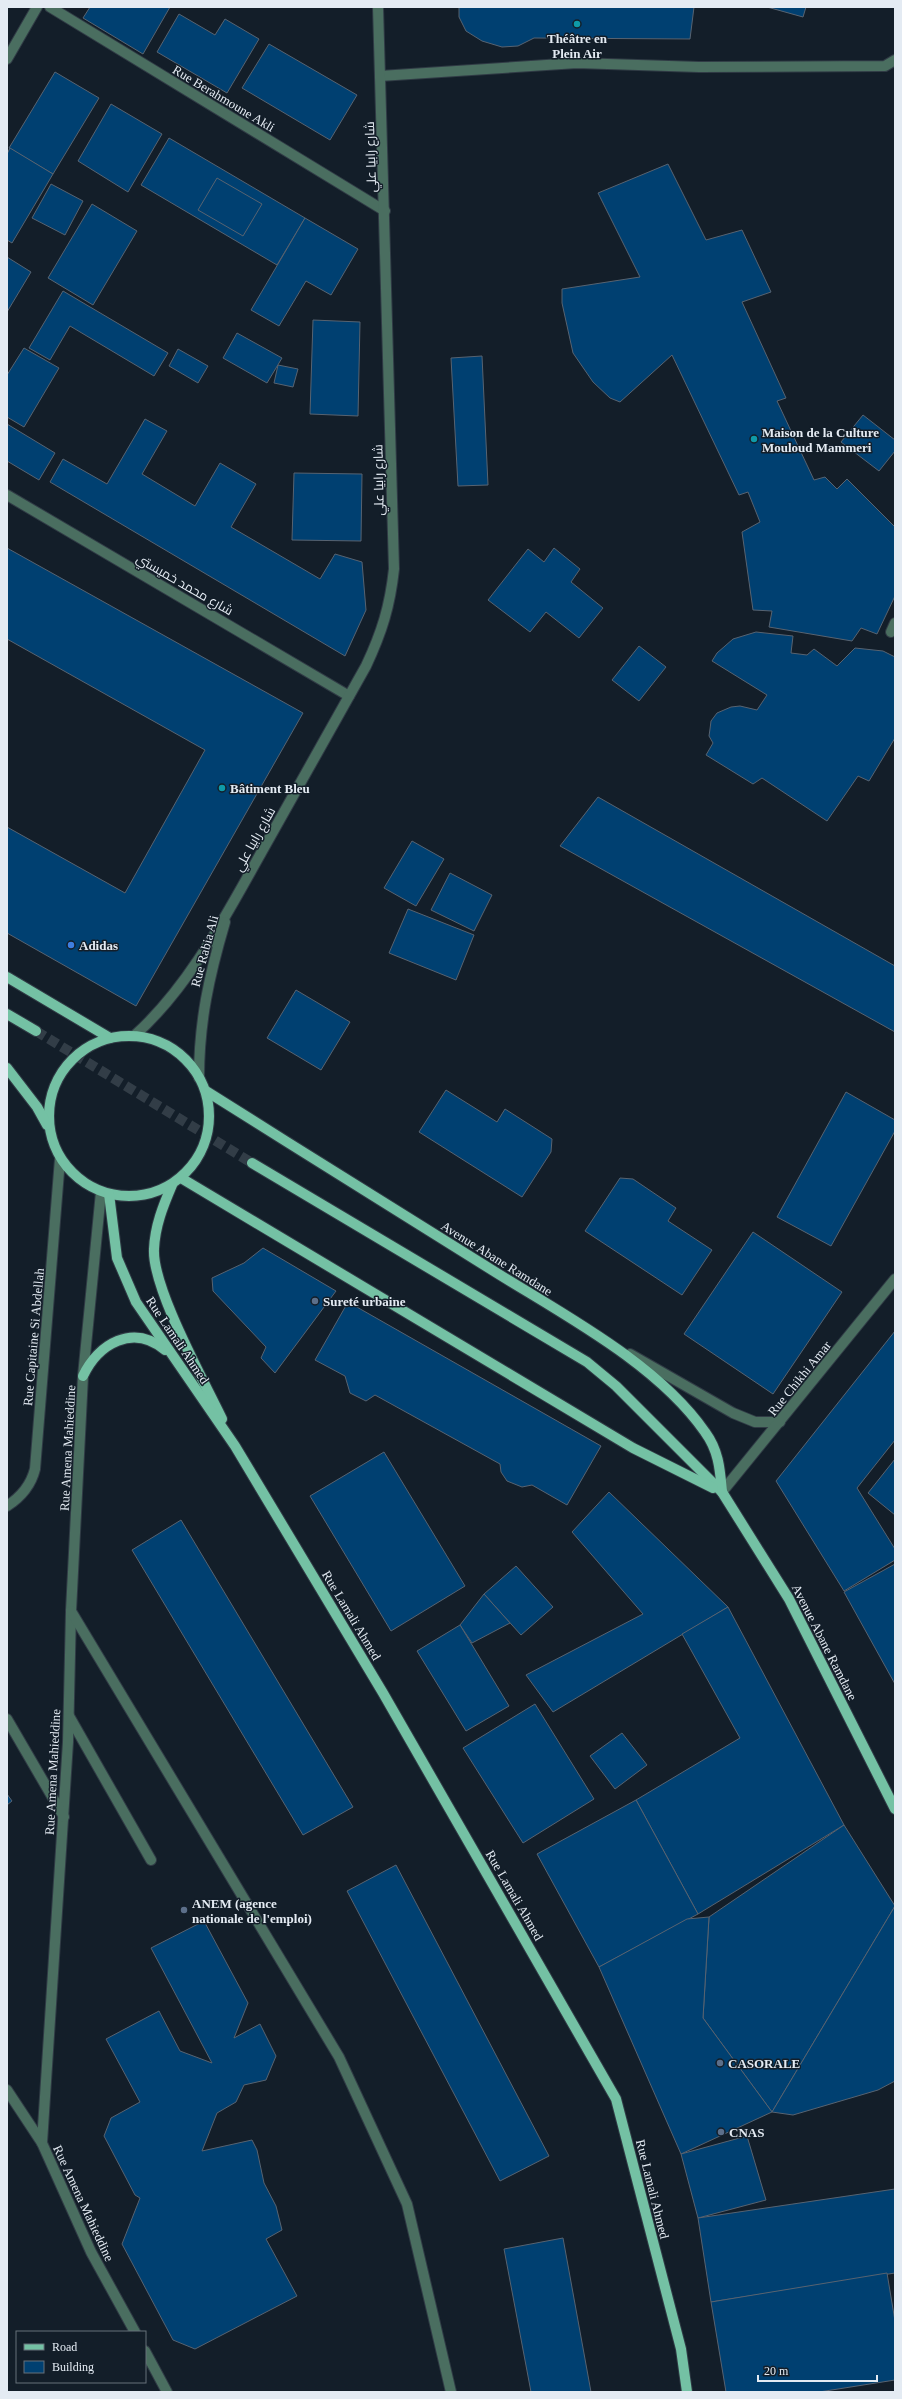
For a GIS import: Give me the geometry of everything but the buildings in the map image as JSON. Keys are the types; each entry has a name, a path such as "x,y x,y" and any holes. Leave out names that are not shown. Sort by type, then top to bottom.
{"main road":[{"path":"7,977 110,1038"},
{"path":"7,1014 36,1031"},
{"path":"7,1068 37,1107 49,1128 60,1159 71,1173 85,1184 105,1193 141,1196 172,1185 181,1178 194,1164 205,1141 209,1128 209,1110 206,1091 188,1061 172,1049 154,1040 134,1036 110,1038 92,1045 75,1056 62,1071 51,1096 48,1108 49,1128"},
{"name":"Avenue Abane Ramdane","path":"206,1091 591,1332 656,1378 704,1431 719,1458 722,1492"},
{"name":"Avenue Abane Ramdane","path":"252,1163 587,1362 616,1386 722,1492 789,1599 895,1809"},
{"path":"181,1178 633,1448 722,1492"},
{"name":"Rue Lamali Ahmed","path":"172,1185 157,1227 154,1250 156,1267 168,1303 235,1446"},
{"name":"Rue Lamali Ahmed","path":"105,1193 117,1258 139,1308 235,1446 414,1745 616,2099 681,2349 687,2392"},
{"path":"84,1376 90,1362 100,1350 114,1341 129,1338 145,1340 160,1346 172,1355"}],"street":[{"path":"7,59 37,7"},
{"name":"Rue Berahmoune Akli","path":"50,7 385,212"},
{"name":"شارع رابيا علي","path":"228,912 349,696 381,635 390,603 394,569 378,7"},
{"path":"380,76 577,63 699,67 884,66 895,60"},
{"name":"شارع محمد خميستي","path":"7,495 349,696"},
{"name":"Rue Rabia Ali","path":"134,1036 155,1017 168,1000 228,912"},
{"name":"Rue Rabia Ali","path":"199,1078 199,1052 204,1001 228,912"},
{"name":"Rue Capitaine Si Abdellah","path":"7,1506 29,1484 35,1469 60,1159"},
{"name":"Rue Amena Mahieddine","path":"105,1193 84,1376 71,1611 69,1716 64,1817 42,2143 91,2252 134,2331"},
{"name":"Rue Chikhi Amar","path":"722,1492 895,1279"},
{"path":"591,1332 733,1413 755,1422 780,1422"},
{"path":"71,1611 339,2057 407,2204 451,2392"},
{"path":"69,1716 151,1860"},
{"path":"7,1720 64,1817"},
{"path":"7,2090 42,2143"},
{"path":"146,2353 167,2392"}],"tunnel":[{"path":"36,1031 252,1163"}],"place":[{"name":"Théâtre en Plein Air","path":"577,24"},
{"name":"Maison de la Culture Mouloud Mammeri","path":"754,439"},
{"name":"Bâtiment Bleu","path":"222,788"},
{"name":"Adidas","path":"71,945"},
{"name":"Sureté urbaine","path":"315,1301"},
{"name":"ANEM (agence nationale de l'emploi)","path":"184,1910"},
{"name":"CASORALE","path":"720,2063"},
{"name":"CNAS","path":"721,2132"}]}
